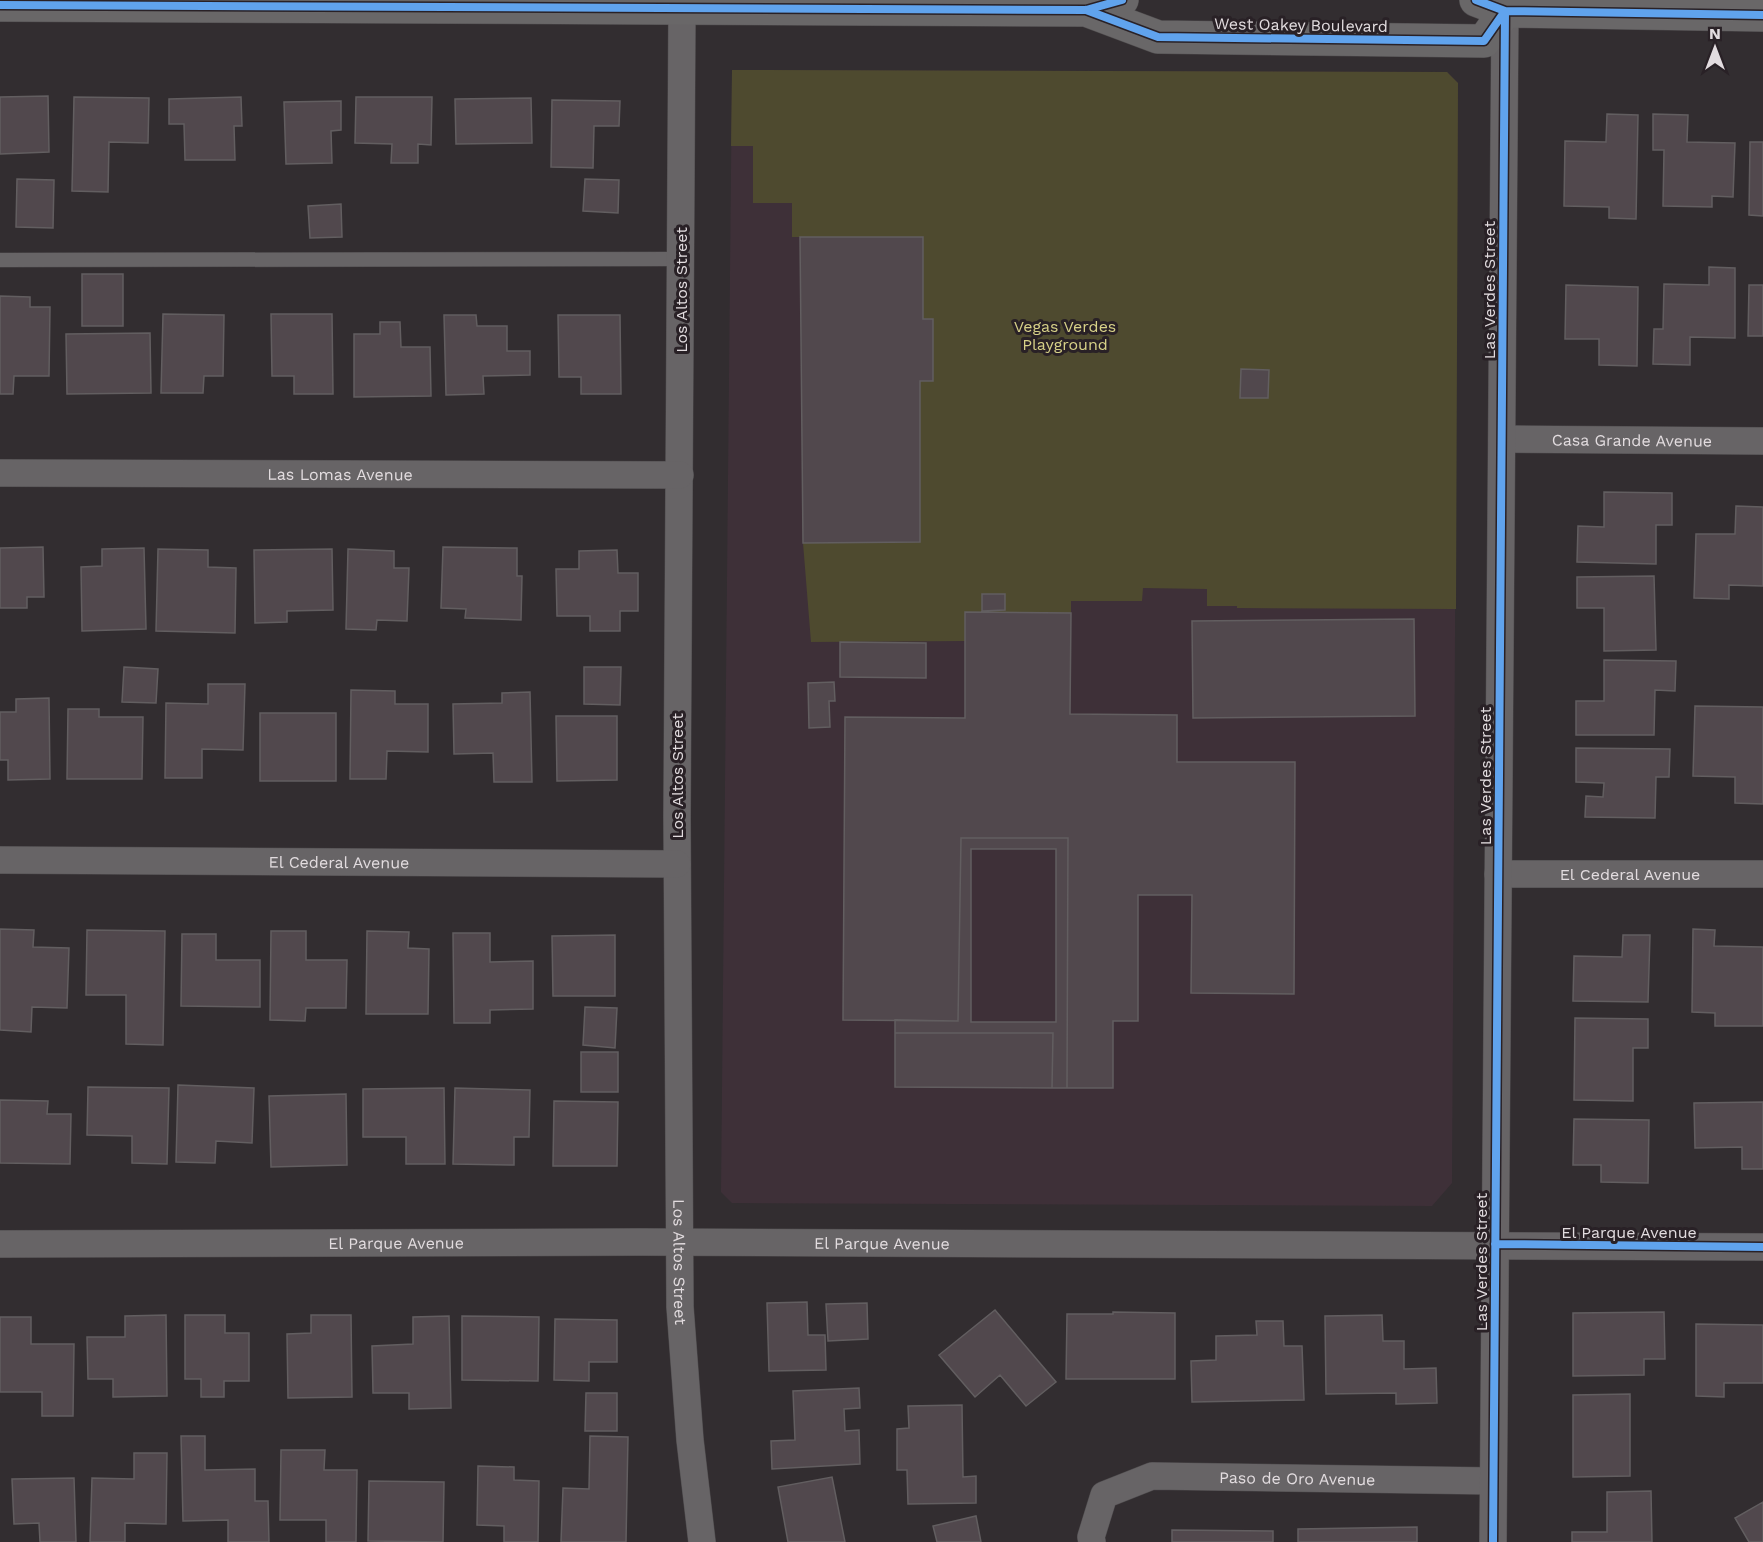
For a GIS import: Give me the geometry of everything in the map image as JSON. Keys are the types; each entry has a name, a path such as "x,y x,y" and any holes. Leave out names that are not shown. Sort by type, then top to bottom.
{"main road":[{"name":"West Oakey Boulevard","path":"0,5 553,4 682,8 1086,5 1122,0"},
{"name":"West Oakey Boulevard","path":"1086,5 1158,37 1484,41 1490,5"},
{"path":"1490,5 1763,15"}],"street":[{"name":"Las Verdes Street","path":"1490,5 1502,439 1492,1542"},
{"name":"Los Altos Street","path":"682,8 677,864 680,1307 690,1440 702,1542"},
{"name":"Casa Grande Avenue","path":"1502,439 1763,441"},
{"name":"Las Lomas Avenue","path":"0,473 680,475"},
{"name":"El Cederal Avenue","path":"0,860 677,864"},
{"name":"El Cederal Avenue","path":"1498,874 1763,874"},
{"name":"El Parque Avenue","path":"0,1244 1495,1244 1763,1247"},
{"name":"Paso de Oro Avenue","path":"1092,1542 1091,1537 1104,1495 1152,1476 1493,1481"}],"lane":[{"path":"0,260 681,259"}],"shaded area":[{"path":"732,70 1447,72 1458,83 1452,1183 1432,1206 732,1203 721,1192"}],"green space":[{"name":"Vegas Verdes Playground","path":"732,70 1447,72 1458,83 1456,609 1207,606 1207,589 1143,588 1142,601 1071,601 1071,613 966,612 965,641 811,642 803,543 800,237 792,237 792,203 753,203 753,146 731,146"}],"building":[{"path":"48,96 49,152 0,154 0,97"},
{"path":"74,97 149,98 148,143 109,142 108,192 72,191"},
{"path":"241,97 242,126 234,126 235,160 185,160 184,124 169,124 169,99"},
{"path":"356,97 432,97 431,145 418,144 418,163 391,163 392,144 355,143"},
{"path":"531,98 532,143 456,144 455,99"},
{"path":"552,100 620,101 619,126 594,126 593,168 551,167"},
{"path":"341,101 341,130 331,131 332,163 286,164 284,102"},
{"path":"1607,114 1638,115 1636,219 1609,218 1609,207 1564,206 1565,141 1606,142"},
{"path":"1653,114 1688,115 1687,142 1735,143 1733,197 1712,196 1712,207 1663,206 1664,150 1653,150"},
{"path":"1750,142 1763,142 1763,216 1749,215"},
{"path":"17,179 54,180 53,228 16,227"},
{"path":"585,179 619,180 618,213 583,211"},
{"path":"341,204 342,237 310,238 308,206"},
{"path":"800,237 923,237 923,319 933,319 933,381 920,381 920,542 803,543"},
{"path":"1709,267 1735,268 1735,338 1690,337 1690,365 1653,364 1654,329 1663,329 1664,284 1709,285"},
{"path":"82,274 123,274 123,326 82,326"},
{"path":"1566,285 1638,287 1637,366 1599,365 1599,339 1565,339"},
{"path":"1749,285 1763,285 1763,336 1748,336"},
{"path":"0,296 30,297 30,307 50,307 49,376 14,376 13,394 0,394"},
{"path":"163,314 224,315 223,376 204,376 203,393 161,393"},
{"path":"271,314 332,314 333,394 294,394 294,376 272,376"},
{"path":"444,315 476,315 477,326 507,326 507,351 530,351 530,375 483,376 484,394 446,395"},
{"path":"558,315 620,315 621,394 581,394 581,377 559,377"},
{"path":"380,322 400,322 401,347 430,347 431,396 354,397 354,334 380,334"},
{"path":"150,333 151,393 67,394 66,334"},
{"path":"1241,369 1269,370 1268,398 1240,398"},
{"path":"1604,492 1672,493 1672,525 1656,525 1656,564 1577,562 1578,526 1604,527"},
{"path":"1736,506 1763,507 1763,586 1729,585 1729,599 1694,598 1696,534 1735,534"},
{"path":"43,547 44,597 27,597 27,608 0,608 0,548"},
{"path":"443,547 517,548 517,576 522,576 521,620 465,618 466,609 441,608"},
{"path":"144,548 146,629 82,631 81,567 102,566 102,549"},
{"path":"158,549 208,550 208,567 236,568 235,633 156,631"},
{"path":"332,549 333,610 287,611 287,622 255,623 254,550"},
{"path":"348,549 394,551 394,568 409,568 407,621 377,620 376,630 346,629"},
{"path":"617,550 618,573 638,573 638,611 620,611 620,631 590,631 590,616 557,616 556,569 579,569 579,551"},
{"path":"1654,576 1656,650 1604,651 1604,608 1577,608 1577,577"},
{"path":"982,594 1005,594 1005,610 982,611"},
{"path":"965,612 1071,613 1070,714 1177,715 1177,762 1295,762 1294,994 1191,993 1192,895 1138,895 1138,1021 1113,1021 1113,1088 1067,1088 1068,838 961,838 958,1021 843,1020 845,717 965,718"},
{"path":"1414,619 1415,716 1193,718 1192,621"},
{"path":"840,642 926,643 926,678 840,677"},
{"path":"1604,660 1676,661 1675,691 1655,690 1654,735 1576,735 1576,701 1604,701"},
{"path":"124,667 158,669 156,703 122,702"},
{"path":"584,667 621,667 620,705 584,704"},
{"path":"834,682 835,701 829,701 830,727 809,728 808,683"},
{"path":"208,684 245,684 243,750 202,749 202,778 165,778 166,703 208,704"},
{"path":"351,690 395,691 395,704 428,704 428,752 387,751 386,779 350,779"},
{"path":"530,692 532,782 494,782 493,753 454,754 453,704 502,703 502,693"},
{"path":"49,698 50,779 8,780 8,760 0,760 0,712 16,712 16,699"},
{"path":"1695,706 1763,707 1763,804 1735,803 1735,777 1693,776"},
{"path":"68,709 99,709 99,717 143,717 142,779 67,779"},
{"path":"260,713 336,713 336,781 260,781"},
{"path":"556,716 617,716 617,780 557,781"},
{"path":"1576,748 1670,749 1669,777 1656,777 1655,818 1585,817 1586,796 1603,797 1604,783 1576,782"},
{"path":"961,838 1068,838 1067,1088 1052,1088 1053,1033 895,1033 895,1020 958,1021","holes":["971,849 1056,849 1056,1022 971,1022"]},
{"path":"0,929 34,930 33,947 69,948 67,1008 32,1007 31,1032 0,1030"},
{"path":"1693,929 1715,930 1714,946 1763,947 1763,1026 1715,1026 1715,1013 1692,1012"},
{"path":"87,930 165,931 163,1045 126,1044 126,995 86,995"},
{"path":"271,931 306,931 306,960 347,960 346,1008 306,1008 305,1021 270,1020"},
{"path":"367,931 409,932 408,948 429,949 428,1014 366,1014"},
{"path":"453,933 490,933 490,962 533,961 533,1009 490,1010 490,1023 454,1023"},
{"path":"182,934 216,934 216,960 260,960 260,1007 181,1006"},
{"path":"615,935 615,996 553,996 552,936"},
{"path":"1623,935 1650,935 1648,1002 1573,1001 1574,956 1622,957"},
{"path":"585,1007 617,1008 615,1048 583,1045"},
{"path":"1575,1018 1648,1019 1648,1048 1633,1048 1633,1101 1574,1100"},
{"path":"895,1033 1053,1033 1052,1088 895,1087"},
{"path":"581,1052 618,1052 618,1092 581,1092"},
{"path":"178,1085 254,1088 252,1143 216,1141 215,1163 176,1162"},
{"path":"88,1087 169,1088 167,1164 132,1163 132,1136 87,1135"},
{"path":"444,1088 445,1164 406,1164 406,1137 363,1137 363,1089"},
{"path":"455,1088 530,1090 529,1137 514,1137 514,1165 453,1164"},
{"path":"346,1094 347,1165 271,1167 269,1096"},
{"path":"0,1100 48,1101 47,1114 71,1114 70,1164 0,1163"},
{"path":"554,1101 618,1102 617,1166 553,1166"},
{"path":"1763,1102 1763,1169 1742,1169 1742,1147 1695,1148 1694,1103"},
{"path":"1574,1119 1649,1120 1648,1183 1601,1182 1601,1165 1573,1165"},
{"path":"807,1302 808,1335 825,1335 826,1370 769,1371 767,1303"},
{"path":"867,1303 868,1339 828,1341 826,1304"},
{"path":"995,1310 1056,1382 1026,1406 1000,1375 975,1397 939,1355"},
{"path":"1113,1312 1175,1313 1175,1379 1066,1379 1067,1314 1113,1314"},
{"path":"1664,1312 1665,1359 1644,1359 1644,1375 1573,1376 1573,1313"},
{"path":"166,1315 167,1396 113,1397 113,1379 88,1379 87,1337 125,1337 125,1316"},
{"path":"185,1315 225,1315 225,1333 249,1333 249,1381 224,1381 224,1397 201,1397 201,1379 185,1379"},
{"path":"311,1315 351,1315 352,1397 288,1398 287,1334 311,1333"},
{"path":"1382,1315 1383,1341 1404,1341 1404,1369 1436,1368 1437,1403 1396,1404 1396,1393 1326,1394 1325,1316"},
{"path":"449,1316 451,1408 409,1409 409,1393 373,1393 372,1346 413,1344 413,1317"},
{"path":"462,1316 539,1317 538,1381 462,1380"},
{"path":"0,1317 31,1317 31,1344 74,1344 73,1416 42,1416 42,1392 0,1392"},
{"path":"555,1319 617,1320 617,1362 589,1362 589,1381 554,1380"},
{"path":"1256,1321 1283,1321 1284,1346 1302,1346 1304,1400 1192,1402 1191,1361 1216,1360 1216,1336 1257,1335"},
{"path":"1696,1324 1763,1325 1763,1383 1724,1383 1724,1397 1696,1396"},
{"path":"859,1388 860,1408 844,1409 845,1431 859,1430 860,1464 772,1469 771,1441 795,1440 793,1391"},
{"path":"586,1393 617,1393 617,1431 585,1431"},
{"path":"1630,1394 1630,1476 1573,1477 1573,1395"},
{"path":"962,1405 963,1477 976,1476 976,1503 908,1504 907,1470 897,1470 897,1429 909,1428 908,1406"},
{"path":"181,1436 205,1436 205,1470 255,1469 255,1501 268,1501 269,1542 228,1542 228,1520 183,1521"},
{"path":"590,1436 628,1437 626,1542 561,1542 563,1488 589,1489"},
{"path":"281,1450 325,1450 324,1470 357,1470 356,1542 326,1542 326,1520 280,1520"},
{"path":"134,1453 167,1453 166,1524 125,1523 125,1542 90,1542 92,1478 134,1479"},
{"path":"478,1466 514,1467 514,1480 539,1481 538,1542 504,1542 504,1526 477,1525"},
{"path":"832,1477 845,1542 788,1542 778,1487"},
{"path":"74,1478 76,1542 40,1542 39,1523 14,1524 12,1479"},
{"path":"369,1481 444,1482 443,1542 368,1541"},
{"path":"1651,1491 1652,1542 1572,1542 1572,1532 1607,1532 1607,1492"},
{"path":"1763,1502 1763,1542 1749,1542 1735,1518"},
{"path":"976,1516 981,1542 937,1542 933,1526"},
{"path":"1417,1527 1417,1542 1298,1542 1298,1529"},
{"path":"1172,1530 1273,1531 1273,1542 1172,1542"}],"cycle path":[{"path":"0,5 1086,10 1122,0"},
{"path":"1476,0 1505,11 1763,15"},
{"path":"1086,10 1158,37 1484,41 1505,11"},
{"path":"1493,1542 1505,11"},
{"path":"1495,1244 1763,1247"}]}
